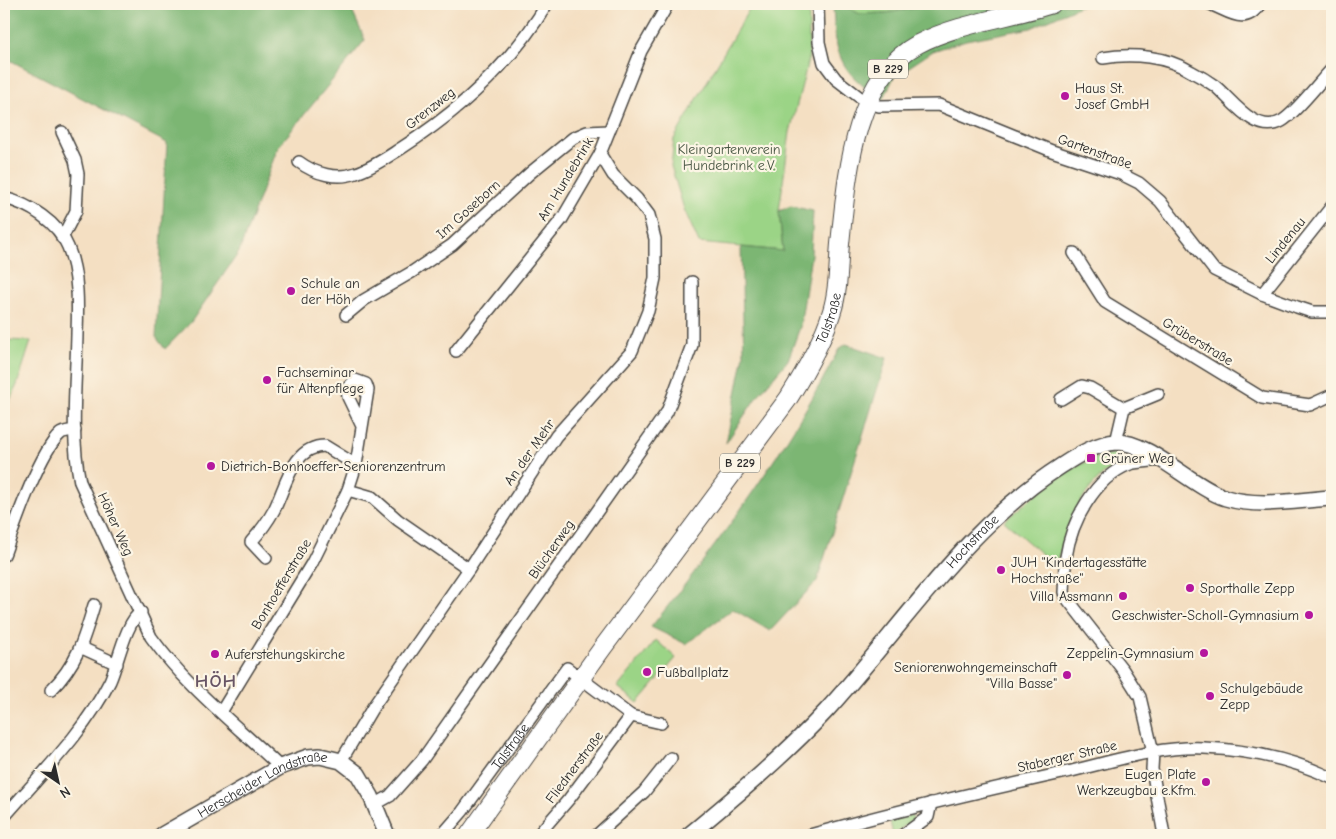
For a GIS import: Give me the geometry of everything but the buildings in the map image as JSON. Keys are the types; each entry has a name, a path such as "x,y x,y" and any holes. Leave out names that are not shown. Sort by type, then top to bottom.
{"main road":[{"name":"Talstraße","path":"469,835 582,678 788,399 803,375 832,311 839,278 846,190 858,128 867,103 878,81 893,63 918,44 968,27 1052,4"},
{"path":"1116,442 1135,445 1204,488 1235,500 1253,503 1332,498"},
{"name":"Hochstraße","path":"689,835 789,748 825,712 959,554 992,520 1021,495 1066,462 1094,448 1116,442"},
{"name":"Herscheider Landstraße","path":"162,835 280,767 308,757 320,756 341,761 358,774 387,835"}],"street":[{"name":"Grenzweg","path":"299,162 309,170 323,174 336,176 355,174 372,166 430,130 462,104 501,66 536,22 547,4"},
{"name":"Am Hundebrink","path":"456,350 562,219 600,154 641,51 668,4"},
{"path":"818,4 820,50 824,63 836,79 867,103"},
{"path":"1210,4 1238,16 1246,17 1254,12 1260,4"},
{"path":"1103,58 1117,56 1150,57 1178,65 1214,86 1243,112 1263,124 1281,122 1332,69"},
{"name":"Gartenstraße","path":"867,103 879,106 939,105 1052,152 1121,174 1139,183 1160,200 1214,270 1262,294 1312,312 1332,312"},
{"name":"Im Goseborn","path":"346,315 364,300 412,272 452,245 530,173 573,138 587,132 608,131"},
{"path":"62,132 75,160 78,174 76,210 62,238"},
{"name":"An der Mehr","path":"341,761 373,707 469,569 556,436 632,351 648,311 655,278 655,239 649,215 637,199 614,176 600,154"},
{"name":"Höher Weg","path":"4,198 14,200 43,216 68,246 74,266 78,305 76,464 80,482 151,636 167,659 280,767"},
{"name":"Lindenau","path":"1262,294 1332,206"},
{"name":"Grüberstraße","path":"1074,253 1105,302 1262,398 1310,405 1332,395"},
{"name":"Blücherweg","path":"374,805 390,796 404,783 428,752 667,412 692,345 692,282"},
{"path":"1061,399 1082,386 1090,388 1124,408"},
{"path":"1124,408 1158,394"},
{"path":"1116,442 1124,408"},
{"name":"Bonhoefferstraße","path":"221,712 312,563 348,490 356,465 361,424"},
{"path":"4,555 22,508 51,444 62,432 75,430"},
{"name":"Bonhoefferstraße","path":"266,558 252,542 274,510 299,457 309,450 324,446 356,465"},
{"path":"1160,460 1130,464 1124,467 1108,478 1091,497 1072,534 1066,554 1064,592 1065,596 1123,670 1140,697 1154,752 1152,769 1164,835"},
{"path":"348,490 372,497 398,520 469,569"},
{"path":"51,690 63,678 82,648 94,605"},
{"path":"4,817 74,738 96,705 117,664 131,623 141,612"},
{"path":"82,648 117,664"},
{"name":"Talstraße","path":"442,835 462,812 567,668 582,678"},
{"path":"582,678 631,716 661,723"},
{"name":"Fliednerstraße","path":"538,835 569,799 631,716"},
{"name":"Staberger Straße","path":"810,835 931,803 1154,752 1202,748 1244,752 1284,759 1332,778"},
{"path":"597,835 644,792 670,758"},
{"path":"903,835 928,817 931,803"}],"green space":[{"path":"4,4 349,4 365,40 278,147 239,252 191,322 165,349 156,337 167,143 4,57"},
{"name":"Kleingartenverein Hundebrink e.V.","path":"752,4 809,4 809,57 790,132 779,211 783,251 699,243 684,209 671,166 674,139"},
{"path":"833,4 841,4 860,14 886,13 940,4 1084,4 1031,28 966,40 933,51 894,77 883,100 856,80 842,60 835,36"},
{"path":"841,4 940,4 886,13 859,14"},
{"path":"791,206 813,211 811,255 800,327 788,360 756,398 726,443 744,355 741,247 783,251 779,211"},
{"path":"4,340 31,341 17,385 4,413"},
{"path":"846,344 887,358 817,581 770,631 733,609 686,644 651,627 703,561 752,493 798,422 839,349"},
{"path":"1115,453 1117,463 1100,477 1080,502 1066,532 1060,553 1053,564 1004,521 1055,479 1083,463"},
{"name":"Fußballplatz","path":"656,640 676,658 638,703 618,687"},
{"path":"912,815 913,819 893,835 890,821"}],"place":[{"name":"Haus St. Josef GmbH","path":"1065,96"},
{"name":"Schule an der Höh","path":"291,291"},
{"name":"Fachseminar für Altenpflege","path":"267,380"},
{"name":"Grüner Weg","path":"1091,458"},
{"name":"Dietrich-Bonhoeffer-Seniorenzentrum","path":"211,466"},
{"name":"JUH \"Kindertagesstätte Hochstraße\"","path":"1001,570"},
{"name":"Sporthalle Zepp","path":"1190,588"},
{"name":"Villa Assmann","path":"1123,596"},
{"name":"Geschwister-Scholl-Gymnasium","path":"1309,615"},
{"name":"Zeppelin-Gymnasium","path":"1204,653"},
{"name":"Auferstehungskirche","path":"215,654"},
{"name":"Fußballplatz","path":"647,672"},
{"name":"Seniorenwohngemeinschaft \"Villa Basse\"","path":"1067,675"},
{"name":"Schulgebäude Zepp","path":"1210,696"},
{"name":"Eugen Plate Werkzeugbau e.Kfm.","path":"1206,782"}],"district":[{"name":"HÖH","path":"216,680"}]}
